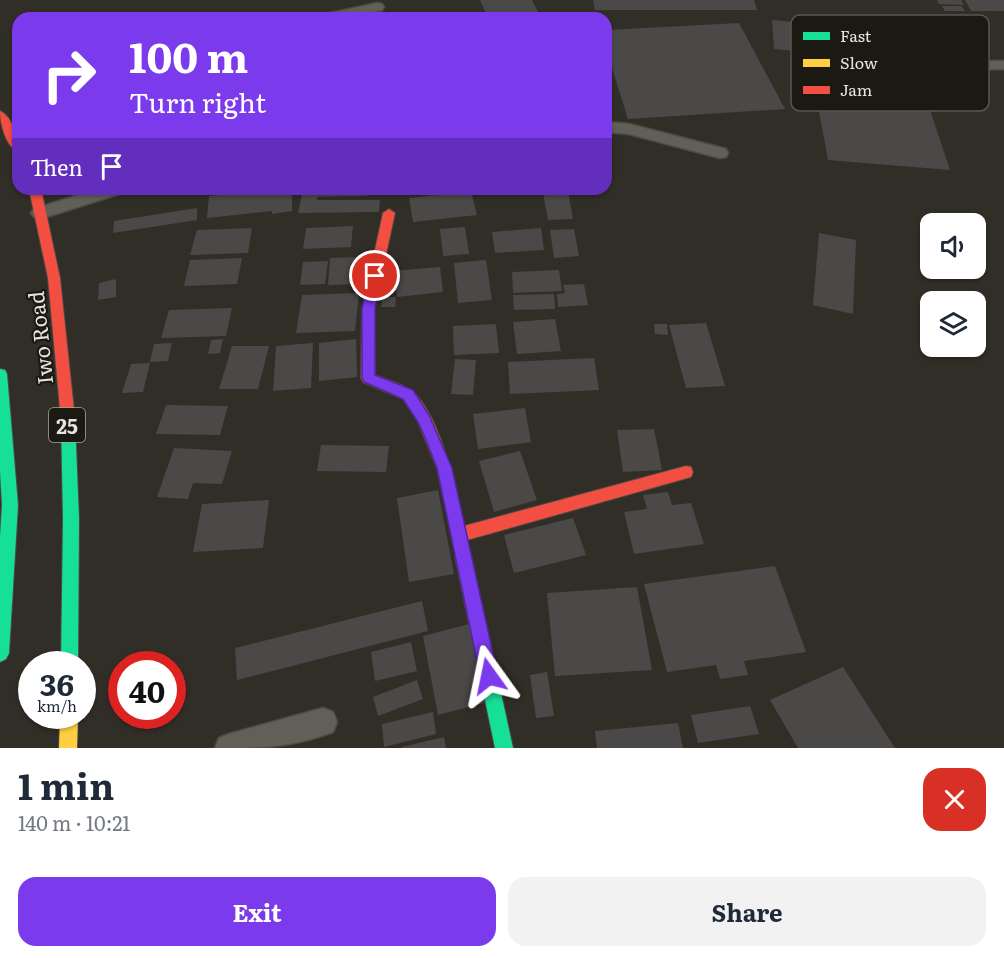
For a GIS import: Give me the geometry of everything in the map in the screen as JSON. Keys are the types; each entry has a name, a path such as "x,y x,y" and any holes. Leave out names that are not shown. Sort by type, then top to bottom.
{"main road":[{"path":"0,114 12,137"},
{"name":"Iwo Road","path":"36,195 54,277 66,390 72,587 70,651"},
{"path":"389,213 368,309 368,378 408,394 424,419 444,468 504,748"},
{"name":"Iwo Road","path":"0,374 10,505 0,653"},
{"path":"459,535 686,472"},
{"path":"68,748 69,729"}],"street":[{"path":"354,12 377,7"},
{"path":"989,65 1004,65"},
{"path":"612,128 629,129 720,153"},
{"path":"40,213 97,195"},
{"path":"229,748 323,722"}],"building":[{"path":"480,0 532,0 538,12 485,12"},
{"path":"593,0 754,0 757,10 595,10"},
{"path":"937,0 961,0 964,5 939,4"},
{"path":"965,0 1004,0 1004,11 971,11"},
{"path":"942,6 961,6 965,11 945,11"},
{"path":"772,20 791,22 791,51 774,49"},
{"path":"739,23 785,109 628,119 612,68 612,30"},
{"path":"819,111 930,111 950,170 828,160"},
{"path":"292,195 292,211 207,218 209,196"},
{"path":"302,195 369,195 317,197 317,200 380,200 379,212 298,213"},
{"path":"472,195 477,215 413,222 409,198"},
{"path":"543,195 569,195 573,219 548,220"},
{"path":"197,208 197,220 113,233 114,221"},
{"path":"353,226 351,247 303,249 306,228"},
{"path":"465,227 469,254 443,256 440,229"},
{"path":"252,228 248,253 190,255 197,230"},
{"path":"541,228 544,250 495,253 492,232"},
{"path":"574,229 579,256 554,258 550,230"},
{"path":"819,233 856,240 853,314 813,305"},
{"path":"357,257 355,284 328,285 330,258"},
{"path":"242,258 237,284 184,286 190,260"},
{"path":"486,260 492,300 458,303 454,263"},
{"path":"328,261 325,284 300,285 303,262"},
{"path":"440,267 443,292 397,297 394,271"},
{"path":"559,270 562,291 513,293 512,272"},
{"path":"116,279 116,297 98,300 99,283"},
{"path":"584,284 588,305 558,307 557,294 565,293 563,285"},
{"path":"359,293 355,331 296,333 302,295"},
{"path":"554,294 555,309 514,310 513,295"},
{"path":"382,297 396,297 395,307 381,307"},
{"path":"232,308 226,336 161,338 169,310"},
{"path":"555,319 561,351 517,354 513,322"},
{"path":"706,323 725,386 686,388 669,325"},
{"path":"496,324 499,353 454,355 453,326"},
{"path":"654,324 667,324 668,335 655,334"},
{"path":"223,339 220,353 208,354 211,340"},
{"path":"356,339 357,377 319,381 319,343"},
{"path":"172,343 168,361 150,362 154,344"},
{"path":"313,343 311,388 273,391 276,346"},
{"path":"232,346 269,346 258,389 219,389"},
{"path":"594,358 599,390 510,394 508,362"},
{"path":"455,359 476,360 473,395 451,394"},
{"path":"150,363 143,392 122,393 131,364"},
{"path":"166,405 228,406 220,435 156,434"},
{"path":"525,408 531,442 478,449 473,414"},
{"path":"654,429 662,470 623,472 617,430"},
{"path":"321,445 389,446 386,472 317,471"},
{"path":"174,448 232,451 222,484 193,483 188,499 157,497"},
{"path":"520,451 537,500 494,512 479,461"},
{"path":"438,490 454,574 409,582 397,498"},
{"path":"668,492 672,505 691,503 704,544 634,554 624,512 647,509 643,495"},
{"path":"269,500 263,548 193,552 202,504"},
{"path":"573,518 586,555 514,573 504,535"},
{"path":"775,566 806,652 744,661 748,675 720,679 716,665 667,672 644,584"},
{"path":"637,587 652,670 555,676 547,593"},
{"path":"422,601 428,631 237,680 235,648"},
{"path":"473,623 491,701 438,715 423,636"},
{"path":"411,642 417,671 375,681 371,652"},
{"path":"843,667 895,748 798,748 770,700"},
{"path":"547,672 554,716 536,718 530,675"},
{"path":"417,680 423,699 378,716 373,697"},
{"path":"750,706 759,734 698,743 691,715"},
{"path":"433,712 436,734 384,747 382,724"},
{"path":"678,723 683,748 597,748 595,731"},
{"path":"444,737 446,748 402,748 402,747"}],"traffic: fast":[{"path":"0,374 10,505 0,653"},
{"path":"68,420 71,519 70,651"},
{"path":"463,556 504,748"}],"traffic: slow":[{"path":"68,748 69,729"}],"traffic: jam":[{"path":"0,114 12,137"},
{"path":"36,195 54,278 68,420"},
{"path":"389,213 368,310 368,378 408,395 424,419 444,468 463,556"},
{"path":"459,535 686,472"}],"route":[{"path":"375,276 368,309 368,378 408,394 431,435 444,468 489,676"}]}
